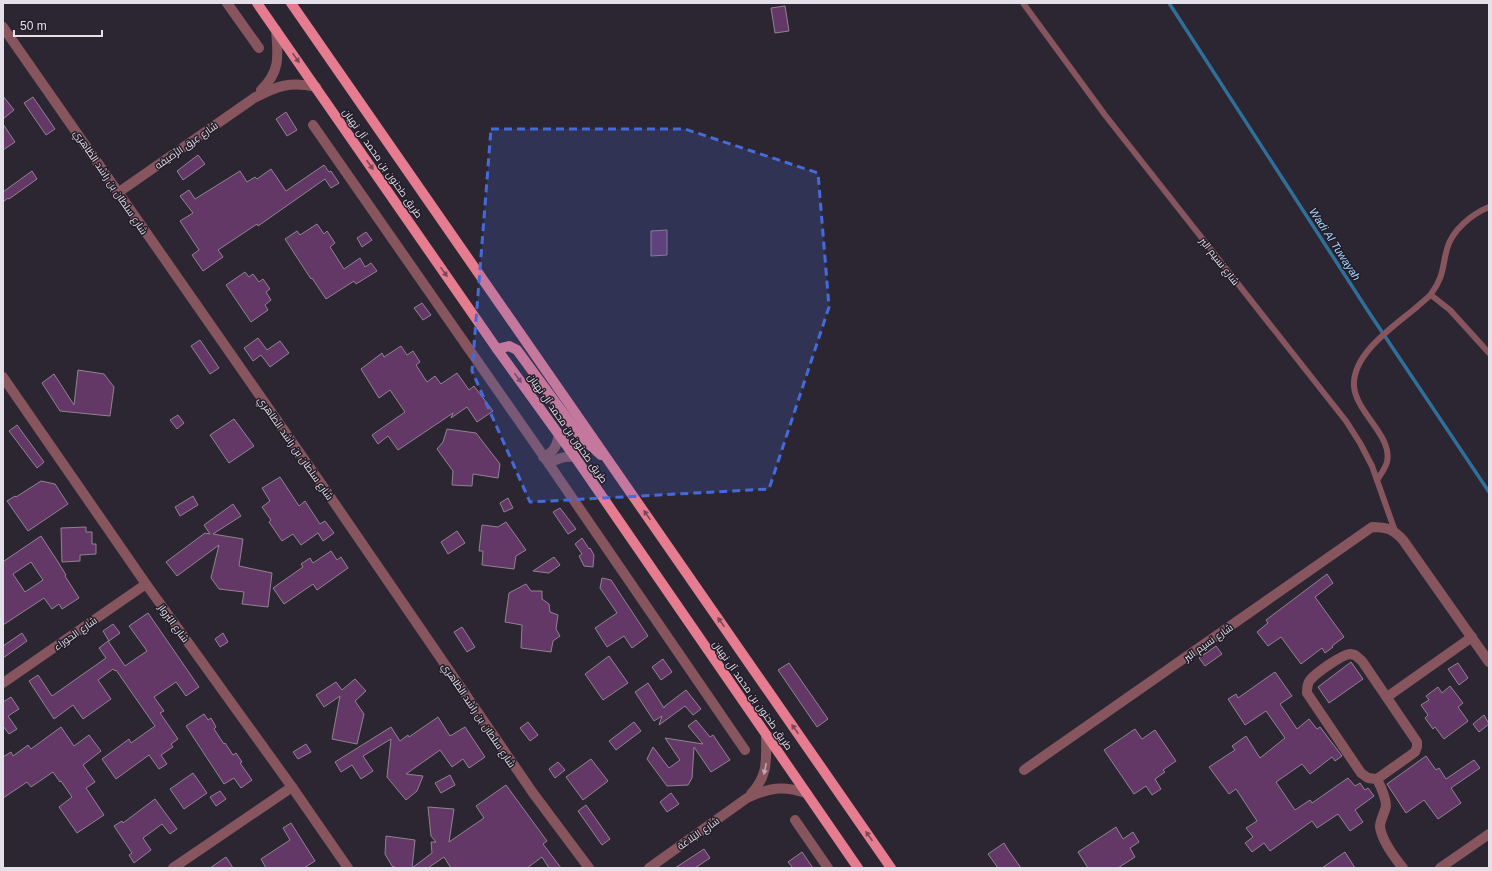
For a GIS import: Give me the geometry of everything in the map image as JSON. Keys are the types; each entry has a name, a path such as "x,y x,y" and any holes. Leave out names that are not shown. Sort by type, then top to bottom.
{"main road":[{"name":"طريق طحنون بن محمد آل نهيان","path":"258,3 497,349 575,457 858,868"},
{"name":"طريق طحنون بن محمد آل نهيان","path":"291,3 891,868"},
{"path":"497,349 509,346 517,350 580,436 609,462"}],"street":[{"path":"227,3 258,48"},
{"name":"شارع سلطان بن راشد الظاهري","path":"3,27 320,482 533,793 588,868"},
{"name":"شارع عِرق الرِّصَيفه","path":"254,98 269,83 276,67 278,59 276,30"},
{"name":"شارع عِرق الرِّصَيفه","path":"118,192 254,98 274,87 294,84 316,87"},
{"path":"313,124 745,750"},
{"name":"شارع البُرواز","path":"3,377 146,584 292,787 348,868"},
{"path":"546,461 558,442 559,434"},
{"path":"546,461 561,457 575,457"},
{"name":"شارع نسيم البر","path":"1024,770 1372,528 1384,527 1395,531 1403,540 1489,662"},
{"name":"شارع الحوراء","path":"3,683 146,584"},
{"path":"1387,697 1472,637"},
{"path":"1350,654 1359,657 1417,742 1418,747 1412,755 1377,779 1368,778 1361,773 1309,696 1307,688 1308,684 1313,678 1340,657 1350,654"},
{"name":"شارع البَلاغة","path":"747,798 756,788 764,773 766,761 766,735"},
{"path":"1377,779 1384,795 1386,806 1381,819 1380,828 1388,848 1403,868"},
{"path":"173,868 292,787"},
{"name":"شارع البَلاغة","path":"649,868 747,798 768,789 777,788 797,790 806,793"},
{"path":"795,820 828,868"},
{"path":"1440,868 1489,834"}],"lane":[{"name":"شارع نسيم البر","path":"1023,3 1105,116 1346,421 1369,460 1395,531"},
{"path":"1377,480 1384,469 1387,460 1387,452 1385,444 1356,397 1354,386 1358,366 1367,350 1431,295 1443,274 1448,246 1452,237 1466,221 1475,214 1489,207"},
{"path":"1431,295 1450,310 1489,353"}],"highlighted area":[{"path":"491,129 685,129 818,173 829,307 769,489 530,502 472,371"}],"building":[{"path":"785,6 789,31 775,33 771,8"},
{"path":"3,96 14,110 3,119"},
{"path":"33,97 55,129 46,135 24,103"},
{"path":"286,112 297,130 287,136 276,119"},
{"path":"3,124 15,142 3,150"},
{"path":"198,155 205,164 183,180 177,171"},
{"path":"324,165 329,172 331,171 339,183 331,188 325,179 258,226 257,224 218,250 223,257 203,271 192,255 199,250 180,221 193,213 180,196 189,190 195,199 240,171 247,182 255,177 257,179 271,169 286,191"},
{"path":"32,171 37,179 3,202 3,192"},
{"path":"317,224 324,234 327,231 335,243 330,247 344,269 360,258 365,267 371,263 377,271 356,284 354,281 326,299 285,239 297,231 300,235"},
{"path":"667,230 667,255 651,256 651,231"},
{"path":"366,232 372,240 362,247 357,238"},
{"path":"245,272 249,277 253,274 259,282 263,279 270,289 266,292 271,300 265,305 268,310 251,322 226,285"},
{"path":"422,303 431,315 423,320 414,308"},
{"path":"258,338 267,350 280,341 289,353 270,367 261,355 253,361 244,348"},
{"path":"200,340 219,368 210,374 191,346"},
{"path":"401,346 407,355 413,351 420,362 416,365 427,382 435,376 441,384 457,373 469,390 474,386 493,411 477,422 467,407 451,418 453,413 398,450 388,436 378,444 372,435 405,412 390,390 379,398 361,369 382,353 384,357"},
{"path":"78,370 104,374 114,387 110,416 60,411 42,383 54,374 74,405"},
{"path":"178,415 184,423 177,429 170,420"},
{"path":"234,419 254,446 229,463 210,435"},
{"path":"17,425 44,462 37,468 9,431"},
{"path":"447,429 476,433 500,464 498,478 473,474 472,486 452,485 453,471 437,449 443,442"},
{"path":"280,477 299,506 305,501 320,524 325,521 334,533 323,541 318,533 301,545 293,534 282,541 269,522 271,520 262,507 270,501 262,488"},
{"path":"41,481 55,484 68,504 28,531 7,501"},
{"path":"193,496 198,505 180,516 175,507"},
{"path":"508,498 513,508 504,512 500,503"},
{"path":"233,504 241,516 213,534 243,539 239,566 272,573 268,607 242,604 244,592 219,589 211,578 219,545 177,576 166,562 205,533 210,534 204,525"},
{"path":"560,508 576,529 568,534 553,512"},
{"path":"506,522 526,550 516,556 514,569 482,565 483,551 479,551 482,525 498,527"},
{"path":"86,527 86,532 92,532 92,544 96,544 96,554 80,555 80,561 62,562 61,528"},
{"path":"457,531 465,543 448,554 441,542"},
{"path":"41,536 79,598 62,609 59,604 52,609 44,598 3,625 3,559 4,561","holes":["31,562 43,580 25,592 13,574"]},
{"path":"582,538 594,555 593,567 584,566 579,556 582,554 575,544"},
{"path":"331,551 337,560 341,557 348,568 317,590 313,584 284,604 273,588 303,567 301,564 310,558 313,563"},
{"path":"554,557 560,565 549,573 533,571"},
{"path":"1327,574 1333,583 1315,597 1344,637 1325,653 1322,648 1301,664 1281,637 1268,646 1257,632 1268,623 1266,620"},
{"path":"602,578 611,580 648,636 632,648 624,636 607,647 595,628 617,613 600,588"},
{"path":"526,584 531,591 542,591 542,599 549,604 550,612 558,615 556,629 560,636 553,641 551,652 521,648 522,625 505,622 509,593"},
{"path":"148,613 199,687 186,696 176,682 154,697 164,711 160,713 178,739 171,744 173,747 161,755 167,764 159,769 149,755 116,779 102,759 129,739 131,743 155,726 116,670 115,671 113,669 98,680 111,699 83,719 73,705 54,719 29,681 38,675 52,696 106,658 99,648 108,641 125,666 147,651 129,626"},
{"path":"113,624 120,633 109,641 103,631"},
{"path":"462,627 475,647 467,652 454,632"},
{"path":"22,633 27,641 3,658 3,646"},
{"path":"223,633 228,642 220,647 215,639"},
{"path":"1216,646 1222,654 1205,666 1199,658"},
{"path":"609,656 628,683 603,700 585,674"},
{"path":"663,659 672,672 661,680 652,667"},
{"path":"1351,662 1363,679 1329,703 1318,687"},
{"path":"789,663 828,719 817,727 778,670"},
{"path":"1458,663 1468,678 1459,685 1448,669"},
{"path":"1275,672 1292,696 1280,704 1297,729 1309,719 1317,729 1320,727 1342,756 1335,761 1332,757 1310,774 1302,764 1276,782 1295,810 1310,800 1312,803 1348,778 1355,786 1360,783 1365,790 1368,788 1374,796 1355,810 1363,822 1350,831 1338,814 1317,828 1312,821 1270,851 1264,843 1252,852 1245,843 1253,837 1246,828 1257,821 1236,789 1229,794 1209,767 1235,750 1232,746 1246,736 1260,758 1285,738 1266,711 1245,725 1228,699 1236,694 1238,698"},
{"path":"355,679 366,691 355,701 364,714 357,744 332,739 340,696 324,707 316,695 336,682 342,690"},
{"path":"648,683 664,708 686,690 701,709 693,715 685,706 659,725 662,716 654,721 635,692"},
{"path":"1450,686 1463,703 1458,707 1468,721 1444,739 1435,727 1433,729 1425,718 1428,715 1421,705 1429,700 1426,696 1438,687 1442,693"},
{"path":"11,697 19,709 8,716 17,729 9,734 3,726 3,702"},
{"path":"204,714 208,720 211,718 216,727 214,729 233,755 236,753 242,762 240,763 252,780 241,788 234,778 224,784 186,726"},
{"path":"1484,715 1489,724 1479,732 1473,724"},
{"path":"438,717 450,736 465,727 485,757 469,768 463,759 452,767 440,750 406,774 423,776 417,791 406,800 387,777 391,739 363,756 373,771 361,779 352,765 341,772 335,762 391,727 400,741 408,735 409,737"},
{"path":"696,720 710,737 713,735 730,760 711,772 694,747 692,778 688,785 667,786 647,759 653,747 669,768 680,760 665,738 703,744 688,726"},
{"path":"528,722 538,735 530,741 520,728"},
{"path":"634,722 641,731 616,750 609,741"},
{"path":"61,727 74,746 89,735 101,751 83,765 95,782 86,788 104,815 77,833 59,807 72,797 53,772 31,787 27,782 3,798 3,757 11,752 13,756 28,745 31,749"},
{"path":"1135,729 1142,739 1155,730 1176,761 1163,770 1165,772 1155,779 1161,789 1152,795 1146,786 1134,794 1104,750"},
{"path":"306,744 311,752 298,759 293,752"},
{"path":"1426,756 1436,770 1439,768 1446,779 1474,760 1480,768 1451,788 1461,803 1438,819 1424,800 1406,813 1387,784"},
{"path":"591,759 608,781 583,800 566,777"},
{"path":"558,762 565,770 555,778 549,769"},
{"path":"193,773 207,793 184,809 170,789"},
{"path":"450,775 455,785 441,793 435,783"},
{"path":"506,785 547,841 543,844 561,868 549,868 542,857 527,868 451,868 444,857 428,868 412,868 432,853 431,842 436,842 431,836 428,807 454,809 449,842 484,818 476,806"},
{"path":"220,791 226,799 216,806 210,797"},
{"path":"671,793 679,804 667,812 660,802"},
{"path":"155,799 177,829 170,834 162,824 143,838 151,850 134,863 129,855 132,853 114,826 122,821 123,823"},
{"path":"586,805 610,839 602,845 578,811"},
{"path":"291,823 315,861 304,868 266,868 261,859 290,840 283,828"},
{"path":"1116,827 1123,839 1133,832 1139,842 1130,848 1135,857 1118,868 1088,868 1078,852"},
{"path":"386,836 415,840 412,868 397,868 392,866 385,854"},
{"path":"1004,843 1021,868 998,868 988,854"},
{"path":"704,849 710,858 695,868 675,868"},
{"path":"802,852 813,868 793,868 788,862"},
{"path":"1345,852 1355,868 1322,868"},
{"path":"226,857 233,868 210,868"}],"waterway":[{"name":"Wadi Al Tuwayah","path":"1169,3 1370,314 1489,492"}]}
